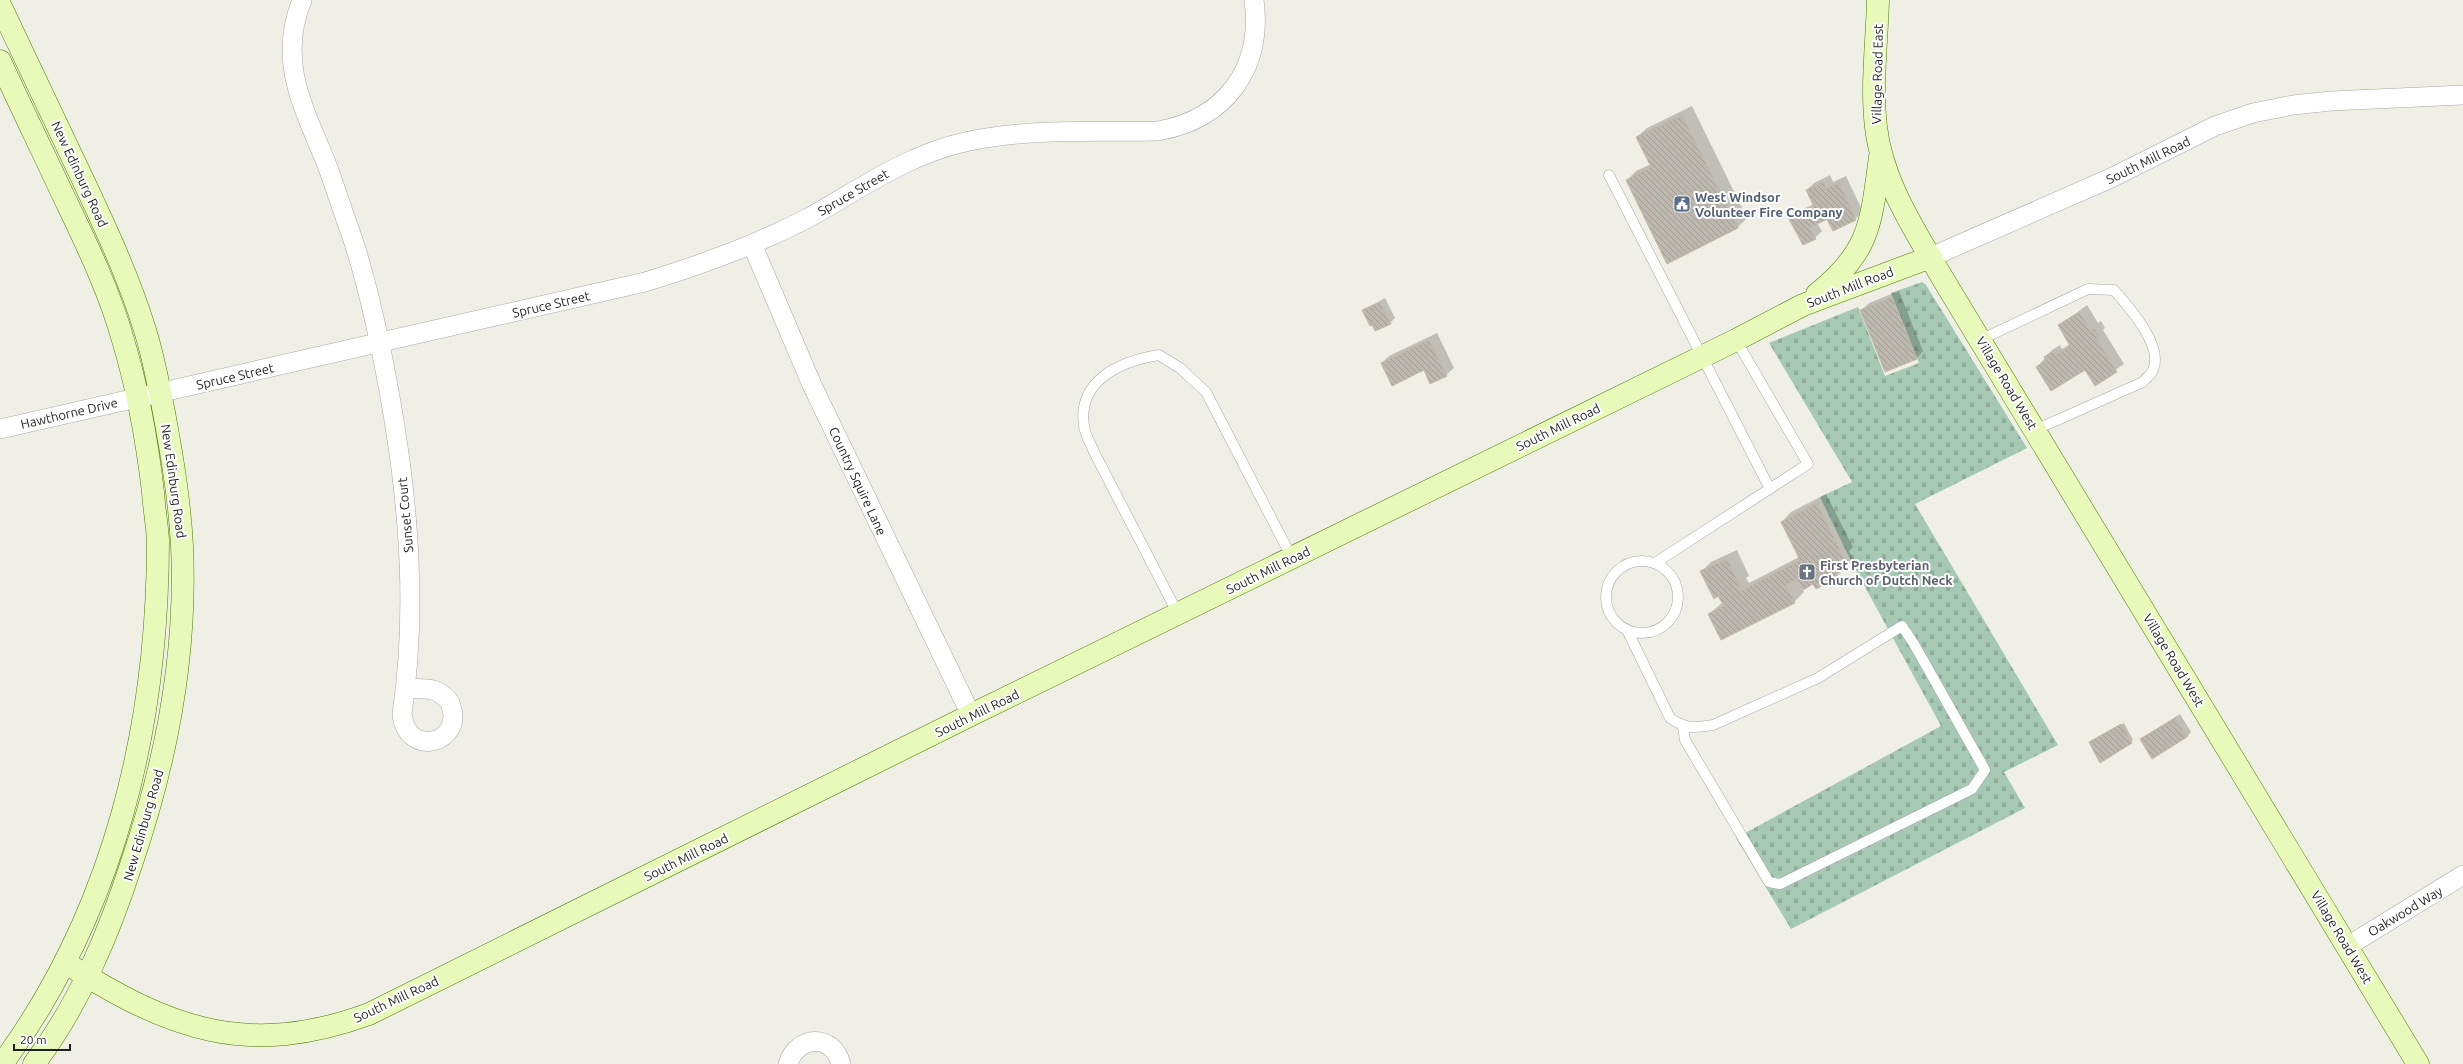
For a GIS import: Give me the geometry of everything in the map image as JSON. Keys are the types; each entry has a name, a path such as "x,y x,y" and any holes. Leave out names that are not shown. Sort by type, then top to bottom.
{"street":[{"path":"302,0 294,27 292,50 293,73 300,102 327,165 351,234 379,343"},
{"name":"Spruce Street","path":"138,398 645,282 696,266 752,244 808,218 888,171 925,154 964,142 1011,135 1158,131 1176,128 1196,120 1218,105 1234,88 1246,68 1254,46 1257,20 1254,0"},
{"name":"Village Road East","path":"1878,0 1876,127 1881,154 1896,192 1931,257"},
{"name":"New Edinburg Road","path":"0,6 126,273 146,332 161,393 174,463 182,544 181,616 176,669 158,776 147,820 124,888 88,977"},
{"name":"New Edinburg Road","path":"0,62 103,282 123,339 138,398 150,466 158,538 152,666 135,771 124,813 92,905 66,963"},
{"name":"South Mill Road","path":"66,963 110,990 166,1017 211,1030 232,1034 268,1036 300,1034 336,1026 370,1014 971,715 1701,358 1803,305 1931,257 2111,178 2215,126 2253,113 2293,105 2331,101 2463,95"},
{"path":"1803,305 1833,281 1851,263 1863,242 1872,214 1881,154"},
{"name":"Country Squire Lane","path":"752,244 812,385 971,715"},
{"name":"Village Road West","path":"1931,257 2418,1064"},
{"name":"Sunset Court","path":"379,343 395,421 405,500 409,560 409,632 406,688"},
{"name":"Hawthorne Drive","path":"0,429 138,398"},
{"name":"Oakwood Way","path":"2348,946 2463,875"},
{"path":"2,1064 26,1032 66,963"},
{"path":"34,1064 88,977"},
{"path":"788,1064 791,1056 798,1046 810,1042 829,1045 837,1053 841,1064"}],"lane":[{"path":"1609,175 1701,358 1770,489"},
{"path":"1980,340 2088,288 2114,290 2137,316 2156,355 2153,371 2143,382 2035,430"},
{"path":"1655,563 1808,464 1736,340"},
{"path":"1178,614 1094,452 1084,426 1085,399 1101,376 1134,359 1158,355 1180,368 1206,392 1292,558"},
{"path":"1643,561 1655,563 1666,569 1673,578 1678,589 1676,611 1670,621 1661,628 1639,633 1628,630 1617,623 1608,607 1607,589 1612,578 1620,569 1631,563 1643,561"},
{"path":"1628,630 1670,718 1683,727 1713,725 1818,678 1902,626 1914,644 1985,770 1972,790 1780,884 1769,882 1685,740 1683,727"}],"green space":[{"path":"1922,282 1926,285 2027,448 1915,504 2058,745 2004,772 2025,808 1791,929 1736,838 1941,726 1853,565 1820,497 1852,482 1769,343 1858,307 1885,376 1919,363 1891,293"}],"building":[{"name":"West Windsor Volunteer Fire Company","path":"1682,115 1738,228 1667,264 1626,180 1651,167 1636,137"},
{"path":"1823,182 1826,189 1839,182 1856,220 1833,231 1827,219 1809,228 1816,239 1803,245 1789,219 1814,207 1806,190"},
{"path":"1892,297 1917,359 1885,372 1860,310"},
{"path":"1380,302 1391,324 1375,331 1372,325 1370,326 1362,310"},
{"path":"2079,312 2091,330 2094,328 2099,336 2096,338 2117,372 2095,386 2085,370 2051,391 2036,367 2046,360 2044,357 2052,352 2055,355 2070,346 2058,325"},
{"path":"1429,340 1447,376 1430,384 1424,370 1392,386 1381,363"},
{"name":"First Presbyterian Church of Dutch Neck","path":"1817,503 1844,558 1839,560 1844,569 1835,574 1837,578 1816,589 1813,584 1803,590 1797,579 1786,585 1795,603 1721,640 1708,614 1724,606 1718,596 1714,599 1700,571 1727,559 1740,586 1737,587 1739,592 1800,560 1781,522"},
{"path":"2175,718 2187,737 2152,759 2140,739"},
{"path":"2121,724 2132,743 2100,763 2089,742"}],"place":[{"name":"West Windsor Volunteer Fire Company","path":"1682,204"},
{"name":"First Presbyterian Church of Dutch Neck","path":"1807,572"}]}
